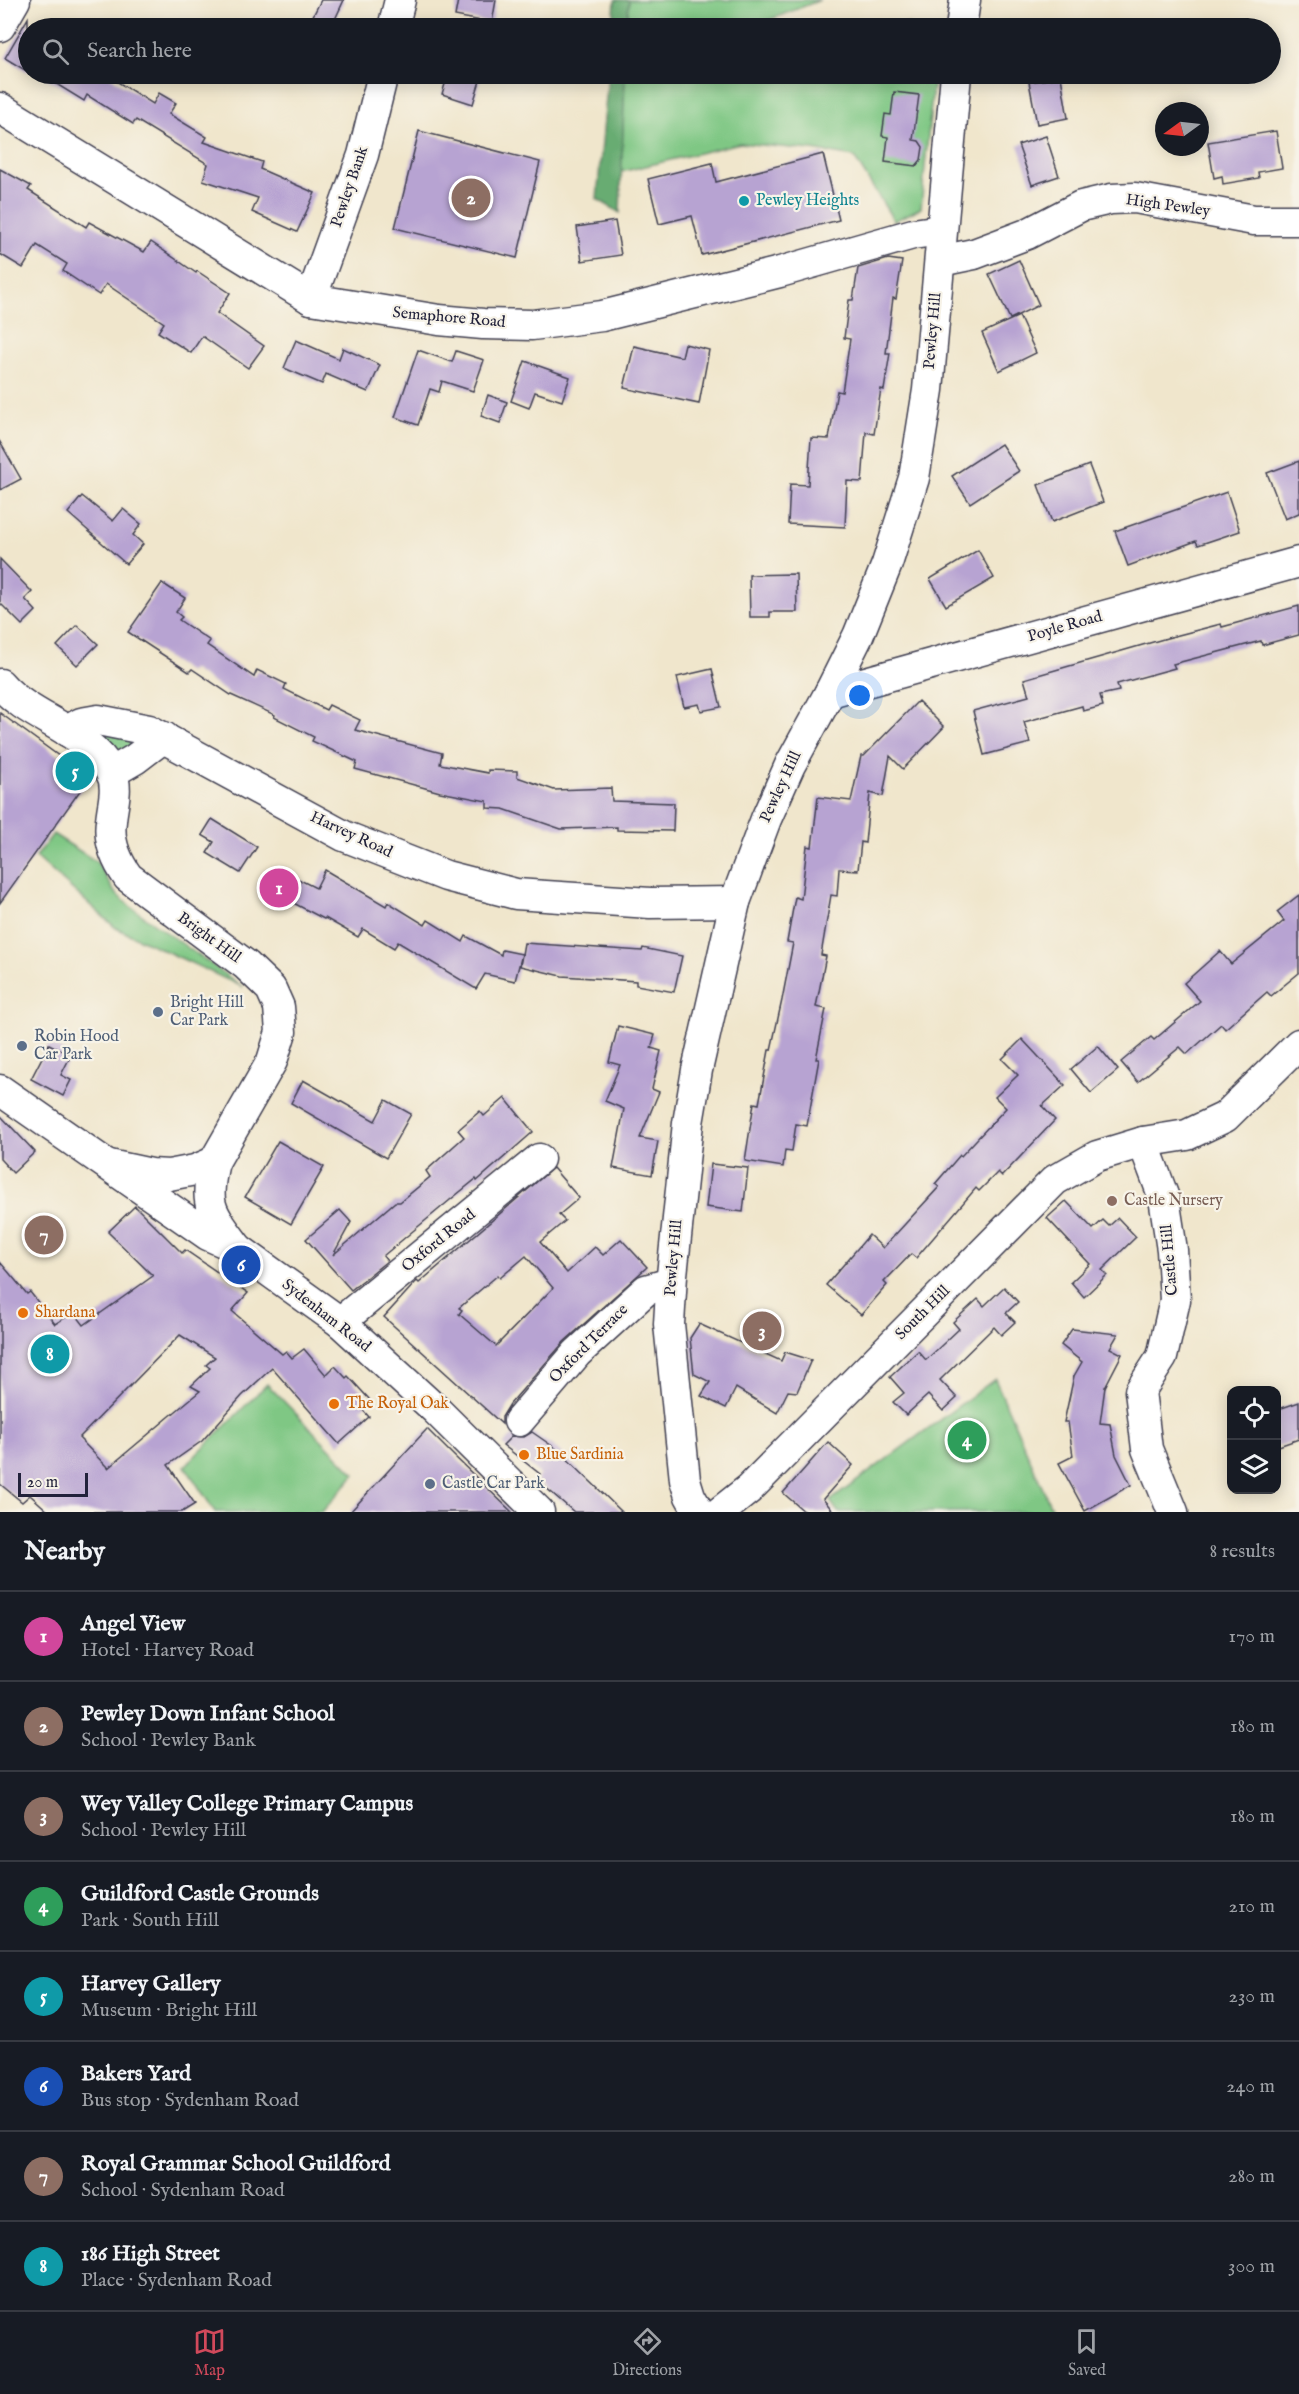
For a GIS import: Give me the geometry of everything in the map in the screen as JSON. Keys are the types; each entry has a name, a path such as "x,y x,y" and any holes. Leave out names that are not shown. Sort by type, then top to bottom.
{"street":[{"path":"0,26 15,0"},
{"path":"396,18 400,0"},
{"path":"962,18 965,0"},
{"name":"Pewley Bank","path":"311,299 363,155 380,84"},
{"name":"Pewley Hill","path":"699,1512 690,1496 685,1480 669,1324 671,1282 688,1123 735,902 766,819 790,765 858,636 887,564 914,478 928,390 955,84"},
{"name":"Semaphore Road","path":"0,108 311,299 439,320 532,325 602,316 681,298 913,234 941,230"},
{"name":"High Pewley","path":"939,261 974,254 1027,234 1081,206 1111,199 1135,198 1254,220 1299,220"},
{"name":"Poyle Road","path":"830,692 1299,562"},
{"path":"0,684 23,704 92,749 111,773 135,759 164,737"},
{"name":"Harvey Road","path":"67,731 81,723 98,720 149,730 344,836 446,876 516,894 650,903 735,902"},
{"name":"Bright Hill","path":"111,773 115,787 111,839 120,865 128,877 246,965 271,989 279,1007 281,1032 272,1061 213,1162 208,1194 211,1210 237,1248"},
{"name":"South Hill","path":"720,1512 748,1489 1055,1180 1097,1156 1143,1142 1186,1135 1225,1117 1299,1044"},
{"name":"Sydenham Road","path":"0,1090 208,1235 237,1248 340,1322 436,1410 539,1512"},
{"name":"Castle Hill","path":"1143,1142 1164,1198 1172,1250 1175,1300 1162,1357 1140,1391 1147,1449 1173,1512"},
{"name":"Oxford Road","path":"340,1322 539,1159"},
{"path":"109,1165 151,1174 169,1175 182,1174 213,1162"},
{"name":"Oxford Terrace","path":"519,1421 577,1353 646,1290 671,1282"}],"green space":[{"path":"615,0 629,0 628,18 614,18"},
{"path":"629,0 820,0 774,18 628,18"},
{"path":"607,84 625,84 620,213 597,199"},
{"path":"625,84 933,84 921,208 894,221 854,157 812,150 740,143 621,172"},
{"path":"89,728 146,740 118,760"},
{"path":"53,834 97,862 115,893 131,907 243,987 116,928 36,857"},
{"path":"995,1379 1053,1512 838,1512 830,1501"},
{"path":"267,1384 355,1474 322,1512 215,1512 185,1466"}],"building":[{"path":"321,0 344,0 336,18 312,18"},
{"path":"458,0 496,0 493,18 455,16"},
{"path":"18,35 18,66 5,58"},
{"path":"56,84 121,84 153,104 159,93 176,103 169,114 207,137 204,142 262,162 260,169 315,193 297,232 252,212 258,198 203,180 208,164 136,120 133,124 87,95 84,101"},
{"path":"445,84 479,84 473,104 442,94"},
{"path":"1029,84 1062,84 1068,118 1037,124"},
{"path":"894,92 919,95 913,140 919,141 923,147 921,160 916,166 885,162 888,137 882,136 885,114 891,115"},
{"path":"419,131 540,162 517,258 395,228"},
{"path":"1276,131 1282,168 1258,172 1259,178 1223,184 1222,176 1214,178 1209,142"},
{"path":"1046,136 1059,176 1032,185 1018,145"},
{"name":"Pewley Heights","path":"823,154 839,220 702,255 692,216 659,224 648,179 712,163 716,182"},
{"path":"0,169 31,186 28,190 86,227 89,222 144,252 151,242 230,293 217,313 264,346 248,368 202,336 191,353 158,332 164,323 106,284 99,295 63,271 67,264 37,245 23,268 0,254"},
{"path":"615,221 621,255 582,261 577,227"},
{"path":"888,259 902,261 896,299 893,298 886,353 890,353 884,390 881,389 874,434 866,432 862,482 847,481 845,527 788,524 790,484 808,485 811,438 829,439 837,391 842,392 850,339 844,338 849,300 853,300 858,268"},
{"path":"1019,260 1039,305 1010,319 989,274"},
{"path":"1019,316 1036,353 999,371 982,333"},
{"path":"296,340 339,359 343,348 380,365 368,392 326,374 322,384 284,368"},
{"path":"685,344 709,350 699,404 624,388 634,346 682,357"},
{"path":"418,350 452,362 456,351 484,360 473,391 442,381 439,392 430,389 418,425 395,417"},
{"path":"525,361 570,377 562,401 535,392 529,408 511,401"},
{"path":"488,395 507,402 500,423 481,416"},
{"path":"0,442 21,479 0,490"},
{"path":"1001,444 1019,471 970,503 952,476"},
{"path":"1299,461 1299,513 1285,519 1267,473"},
{"path":"1089,465 1103,502 1052,522 1038,485"},
{"path":"1227,492 1240,531 1198,545 1196,541 1128,566 1115,531"},
{"path":"82,496 113,521 123,509 141,524 133,535 143,544 126,564 68,513"},
{"path":"978,550 994,578 946,606 930,579"},
{"path":"0,559 32,592 25,599 36,611 22,625 0,603"},
{"path":"796,574 797,612 770,612 770,617 750,617 749,575"},
{"path":"162,583 185,598 176,612 182,617 179,620 210,641 207,645 254,677 257,670 286,684 284,689 326,710 329,705 360,720 355,730 442,753 440,764 488,773 488,770 517,771 517,777 554,790 611,788 612,801 674,803 673,831 617,830 617,827 561,829 503,809 487,808 487,801 440,792 355,769 357,762 312,741 314,737 274,717 275,715 231,695 192,669 189,672 128,632"},
{"path":"1299,606 1299,635 1262,645 1261,641 1173,664 1175,668 1117,684 1119,691 1100,695 1103,706 1083,711 1082,706 1024,722 1030,743 984,755 973,711 1029,696 1024,679 1167,638 1221,624 1222,627"},
{"path":"77,625 98,644 77,665 57,646"},
{"path":"712,669 721,707 701,711 699,704 684,707 677,677"},
{"path":"918,701 944,727 903,769 890,756 883,796 870,793 865,843 861,842 858,870 839,869 837,896 831,895 821,955 826,956 816,1007 826,1009 816,1059 819,1059 807,1126 796,1124 792,1151 785,1150 783,1167 745,1161 754,1103 759,1104 769,1050 771,1050 782,1000 793,943 787,942 795,897 801,899 807,846 812,847 818,797 851,801 861,756 864,756"},
{"path":"0,713 89,778 0,903"},
{"path":"212,819 257,847 240,873 207,853 214,842 202,835"},
{"path":"325,870 386,906 388,902 425,925 428,920 463,942 466,936 501,955 502,950 522,954 515,981 485,974 476,989 398,942 394,948 363,929 358,937 278,895 288,874 316,888"},
{"path":"1299,895 1299,973 1271,996 1267,992 1225,1029 1221,1024 1187,1054 1180,1047 1138,1082 1121,1062 1151,1037 1154,1040 1200,1001 1184,983 1220,951 1231,964 1284,921 1277,912"},
{"path":"524,943 642,951 643,948 682,956 674,992 636,985 636,981 562,976 520,966"},
{"path":"618,1026 655,1035 651,1048 661,1051 652,1089 659,1092 640,1138 658,1141 652,1175 613,1168 624,1109 605,1101 620,1065 609,1062"},
{"path":"1022,1039 1065,1085 1042,1106 1055,1120 1002,1176 998,1172 979,1191 976,1188 916,1258 911,1254 884,1282 887,1285 861,1315 826,1285 869,1235 883,1248 939,1187 935,1184 960,1155 1006,1108 995,1097 1018,1075 1002,1059"},
{"path":"49,1044 71,1055 61,1075 71,1080 63,1096 31,1079"},
{"path":"1098,1046 1118,1070 1091,1093 1071,1069"},
{"path":"303,1080 375,1121 386,1100 411,1114 386,1158 291,1103"},
{"path":"505,1098 533,1132 477,1181 476,1179 383,1256 387,1261 351,1290 306,1239 340,1210 351,1222 333,1255 395,1202 400,1202 430,1177 426,1171 464,1137 458,1130 480,1111 484,1116"},
{"path":"0,1115 35,1152 13,1173 0,1159"},
{"path":"278,1141 324,1167 291,1224 245,1197"},
{"path":"711,1164 748,1168 743,1212 706,1207"},
{"path":"553,1168 579,1198 559,1215 565,1221 540,1242 567,1273 595,1247 603,1255 621,1239 647,1267 564,1342 510,1404 502,1417 502,1424 384,1317 417,1281 419,1283","holes":["526,1256 553,1288 496,1346 459,1314 462,1310 459,1308 498,1275 500,1278"]},
{"path":"1066,1201 1093,1229 1103,1220 1109,1226 1118,1218 1136,1237 1102,1270 1107,1275 1084,1297 1071,1282 1090,1264 1047,1218"},
{"path":"135,1206 182,1253 185,1250 248,1293 232,1311 282,1354 286,1351 292,1358 304,1349 326,1375 335,1366 346,1378 348,1376 370,1400 361,1408 369,1417 339,1444 272,1368 242,1396 202,1441 168,1465 195,1504 182,1512 49,1512 30,1495 22,1502 0,1484 0,1262 27,1294 30,1292 55,1324 74,1312 84,1325 153,1276 108,1232","holes":["180,1335 215,1357 206,1365 210,1368 191,1386 200,1391 108,1468 79,1438"]},
{"path":"1004,1287 1018,1302 1006,1313 1015,1322 1001,1335 994,1327 940,1380 957,1398 943,1411 928,1395 906,1415 893,1402 904,1393 890,1377 918,1351 926,1360 959,1329 953,1322 978,1299 984,1306"},
{"path":"699,1324 781,1361 785,1352 811,1360 797,1392 788,1391 777,1413 736,1388 726,1408 701,1396 710,1382 694,1374 690,1338"},
{"path":"1072,1329 1118,1334 1110,1348 1122,1354 1105,1387 1100,1423 1110,1424 1116,1455 1131,1485 1085,1511 1059,1463 1073,1456 1068,1422 1064,1422 1074,1376 1082,1362 1061,1345"},
{"path":"1299,1402 1299,1439 1281,1445 1281,1440 1281,1408"},
{"name":"Castle Car Park","path":"427,1429 454,1456 512,1512 350,1512"},
{"path":"532,1432 558,1450 622,1512 574,1512 537,1480 540,1474 503,1445 512,1436 524,1437"},
{"path":"828,1442 853,1465 823,1499 834,1512 805,1512 783,1493"}],"place":[{"name":"Pewley Down Infant School","path":"471,198"},
{"name":"Pewley Heights","path":"744,201"},
{"name":"Harvey Gallery","path":"75,771"},
{"name":"Angel View","path":"279,888"},
{"name":"Bright Hill Car Park","path":"158,1012"},
{"name":"Robin Hood Car Park","path":"22,1046"},
{"name":"Castle Nursery","path":"1112,1201"},
{"name":"Royal Grammar School Guildford","path":"44,1235"},
{"name":"Bakers Yard","path":"241,1265"},
{"name":"Shardana","path":"23,1313"},
{"name":"Wey Valley College Primary Campus","path":"762,1331"},
{"name":"186 High Street","path":"50,1354"},
{"name":"The Royal Oak","path":"334,1404"},
{"name":"Guildford Castle Grounds","path":"967,1440"},
{"name":"Blue Sardinia","path":"524,1455"},
{"name":"Castle Car Park","path":"430,1484"}]}
